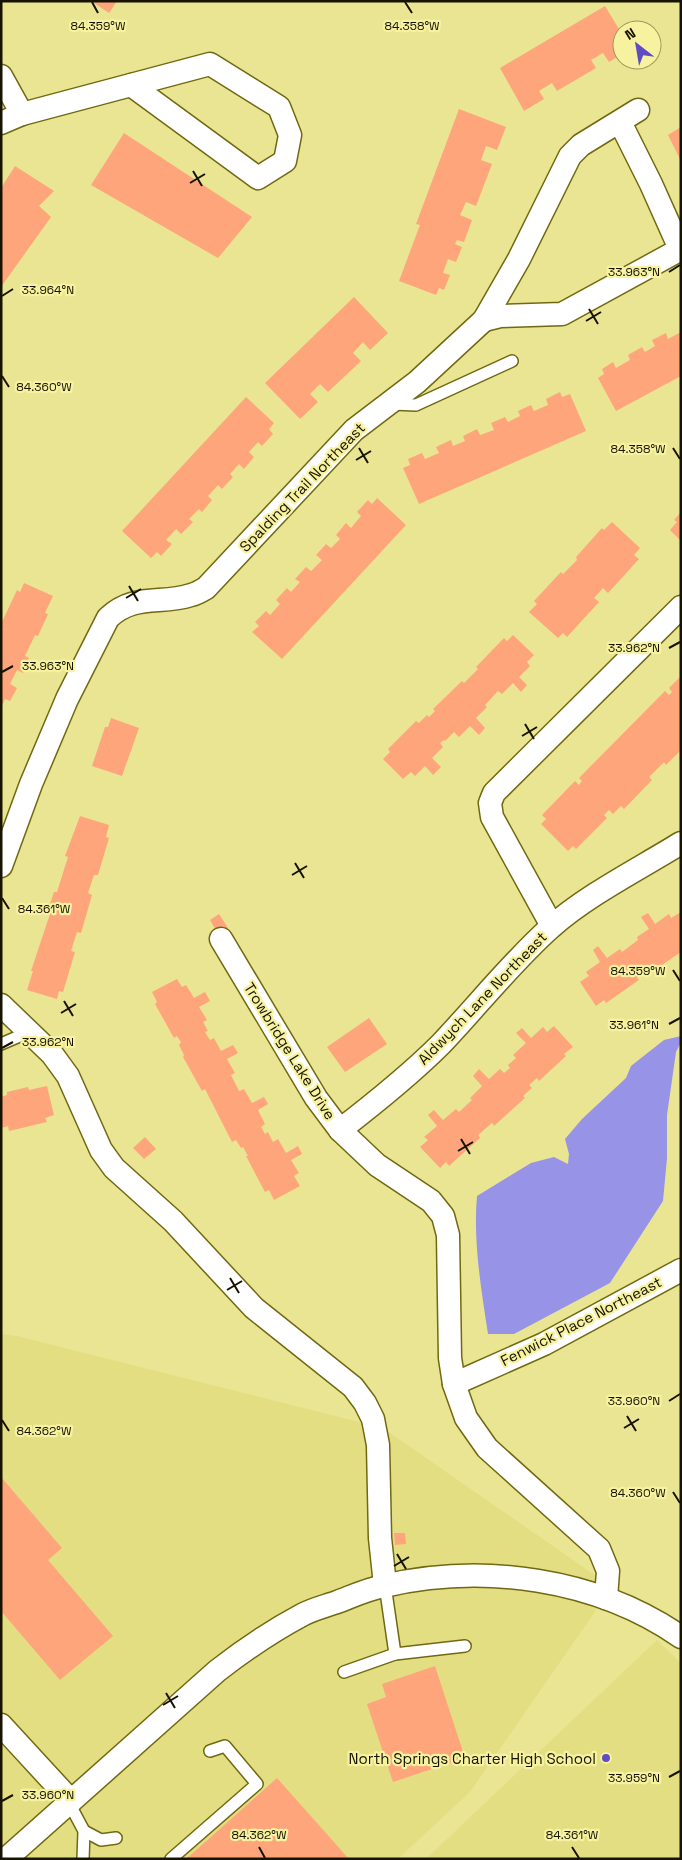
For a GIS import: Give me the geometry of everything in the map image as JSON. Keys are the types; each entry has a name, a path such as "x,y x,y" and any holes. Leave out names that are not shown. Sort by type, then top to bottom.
{"street":[{"path":"1,123 22,114 131,85 210,64 279,107 290,135 285,161 258,178 131,85"},
{"path":"1,76 22,114"},
{"name":"Spalding Trail Northeast","path":"1,866 30,784 63,708 108,618 127,604 191,596 206,588 354,430 417,382 484,320 519,259 570,156 582,144 638,110"},
{"path":"484,320 500,316 562,314 680,249 651,184 620,122"},
{"path":"552,926 492,817 490,803 494,793 681,607"},
{"name":"Aldwych Lane Northeast","path":"340,1130 390,1090 440,1045 525,952 552,926 588,900 681,843"},
{"name":"Trowbridge Lake Drive","path":"221,939 316,1098 340,1130 377,1165 431,1201 443,1216 448,1235 450,1358 454,1384 466,1418 487,1448 599,1549 608,1571 606,1598"},
{"path":"1,1005 52,1054 68,1076 101,1150 114,1168 173,1221 254,1308 353,1387 365,1403 373,1419 378,1445 380,1538 385,1585"},
{"name":"Fenwick Place Northeast","path":"454,1384 544,1344 681,1270"},
{"path":"6,1859 217,1671 244,1650 304,1614 369,1590 385,1585 441,1576 494,1575 552,1583 606,1598 663,1624 681,1637"},
{"path":"1,1725 70,1802"}],"lane":[{"path":"388,404 416,405 512,362"},
{"path":"1,1044 29,1032"},
{"path":"385,1585 395,1654"},
{"path":"344,1672 395,1654 464,1646"},
{"path":"171,1859 257,1784 225,1746 210,1751"},
{"path":"70,1802 84,1830 84,1859"},
{"path":"84,1830 101,1840 116,1838"}],"shaded area":[{"path":"681,1036 681,1042 676,1052 667,1115 667,1158 663,1201 610,1283 514,1334 488,1334 477,1247 477,1196 531,1163 554,1157 568,1164 569,1154 565,1139 582,1119 626,1078 631,1066 664,1040"},
{"path":"1,1334 17,1336 383,1428 612,1587 470,1792 398,1859 1,1859"},
{"name":"North Springs Charter High School","path":"657,1640 681,1663 681,1859 426,1859"}],"building":[{"path":"91,1 117,1 109,13"},
{"path":"605,6 614,20 612,60 609,62 603,53 591,60 596,68 557,91 552,83 539,91 544,99 524,111 500,68"},
{"path":"459,109 506,127 497,150 486,146 481,160 492,164 476,206 466,202 460,215 472,220 464,242 457,240 455,244 462,247 456,262 448,259 443,273 450,275 444,290 439,288 436,295 399,281 420,225 416,224"},
{"path":"681,127 681,161 668,135"},
{"path":"124,133 252,217 218,258 91,185"},
{"path":"15,166 54,191 39,206 51,217 1,287 1,188"},
{"path":"354,297 388,333 370,350 363,342 353,353 361,361 328,392 320,384 310,394 318,402 300,419 265,383"},
{"path":"681,332 681,376 616,411 598,378 604,374 602,369 613,362 616,368 630,360 628,355 642,347 645,352 655,346 652,340 666,333 668,339"},
{"path":"560,392 562,397 570,394 586,431 419,504 403,468 410,465 408,459 422,453 425,459 439,453 436,447 451,440 453,446 465,441 463,436 477,429 480,435 494,430 491,423 505,417 508,422 520,416 518,411 531,405 534,411 548,405 546,399"},
{"path":"246,397 274,423 269,429 273,434 262,446 258,442 249,452 254,457 244,469 239,464 230,474 233,477 222,489 218,485 208,496 212,500 202,512 199,509 189,519 193,522 181,534 176,529 166,540 172,544 161,556 157,552 151,558 122,531"},
{"path":"377,498 406,525 282,659 252,632 259,626 255,622 266,611 270,615 280,604 276,600 287,588 291,592 300,582 295,579 306,567 311,571 322,560 316,555 326,544 331,548 340,539 336,535 346,523 351,528 361,516 357,512 368,500 372,504"},
{"path":"681,512 681,541 670,530 677,522 674,520"},
{"path":"612,522 640,548 634,555 639,559 608,593 603,588 594,598 599,602 567,637 563,633 558,638 529,612 537,604 534,601 561,572 563,574 577,560 576,557 602,528 604,530"},
{"path":"24,583 53,596 45,613 48,614 38,636 35,635 25,656 29,658 23,673 17,670 10,684 17,688 10,701 5,699 1,708 1,633 3,629 1,624 17,590 20,592"},
{"path":"513,635 534,655 527,662 530,666 519,677 527,685 521,692 513,683 502,694 498,691 485,705 487,707 476,718 485,728 479,735 470,726 459,737 454,732 445,741 440,743 443,747 432,758 441,767 433,775 425,766 415,776 411,772 403,779 383,759 390,752 388,749 416,721 419,723 427,715 429,717 435,711 433,709 462,681 464,683 478,669 476,667 504,638 507,641"},
{"path":"681,676 681,750 666,765 664,762 649,777 652,780 624,809 621,806 613,814 609,810 604,815 607,818 576,849 573,846 568,851 541,824 546,819 542,815 575,781 579,785 582,781 579,778 665,691 669,695 672,692 669,688"},
{"path":"111,718 139,728 122,776 92,766 105,727 108,727"},
{"path":"80,816 109,825 106,837 109,838 98,875 94,875 88,893 92,895 81,933 77,932 71,951 75,952 63,992 59,991 57,999 27,990 33,971 31,971 50,914 47,913 54,892 57,892 68,857 65,856"},
{"path":"681,912 681,952 656,969 654,965 637,977 639,980 606,1003 604,1000 596,1006 580,982 589,976 586,972 600,962 593,950 598,946 607,958 620,949 622,952 638,940 637,937 649,929 641,917 648,913 655,924 669,914 671,918"},
{"path":"219,914 228,928 218,934 210,920"},
{"path":"177,979 182,987 186,985 194,998 205,992 210,1001 199,1007 207,1020 203,1022 208,1031 205,1032 210,1040 214,1038 221,1051 233,1045 238,1053 227,1059 235,1073 231,1075 239,1091 244,1089 252,1103 264,1097 268,1104 258,1110 265,1124 261,1127 265,1134 268,1132 273,1142 278,1139 286,1153 298,1146 302,1154 291,1160 299,1173 294,1176 300,1186 274,1200 269,1190 265,1192 243,1147 241,1148 236,1140 232,1142 205,1089 202,1091 183,1057 184,1055 179,1045 181,1042 177,1036 174,1038 155,1004 157,1002 152,992"},
{"path":"369,1018 387,1044 345,1072 327,1047"},
{"path":"554,1026 573,1047 564,1054 566,1056 539,1081 537,1078 529,1085 532,1088 523,1096 525,1098 494,1126 492,1123 478,1135 480,1138 449,1166 446,1162 440,1168 420,1147 428,1140 424,1137 437,1126 428,1115 434,1110 443,1120 456,1109 459,1112 472,1100 470,1098 482,1086 473,1076 479,1069 489,1079 500,1069 504,1073 510,1068 508,1065 516,1058 513,1055 526,1043 516,1033 522,1028 531,1038 543,1027 547,1032"},
{"path":"47,1086 54,1115 45,1118 47,1122 9,1131 8,1126 1,1128 1,1097 7,1095 7,1092 28,1087 29,1090"},
{"path":"145,1137 156,1149 144,1159 133,1148"},
{"path":"1,1477 62,1548 48,1560 113,1636 60,1680 1,1611"},
{"path":"394,1533 405,1533 406,1544 395,1545"},
{"path":"435,1666 465,1758 393,1782 367,1704 386,1697 382,1684"},
{"path":"277,1778 349,1859 186,1859"}],"place":[{"name":"North Springs Charter High School","path":"606,1758"}]}
